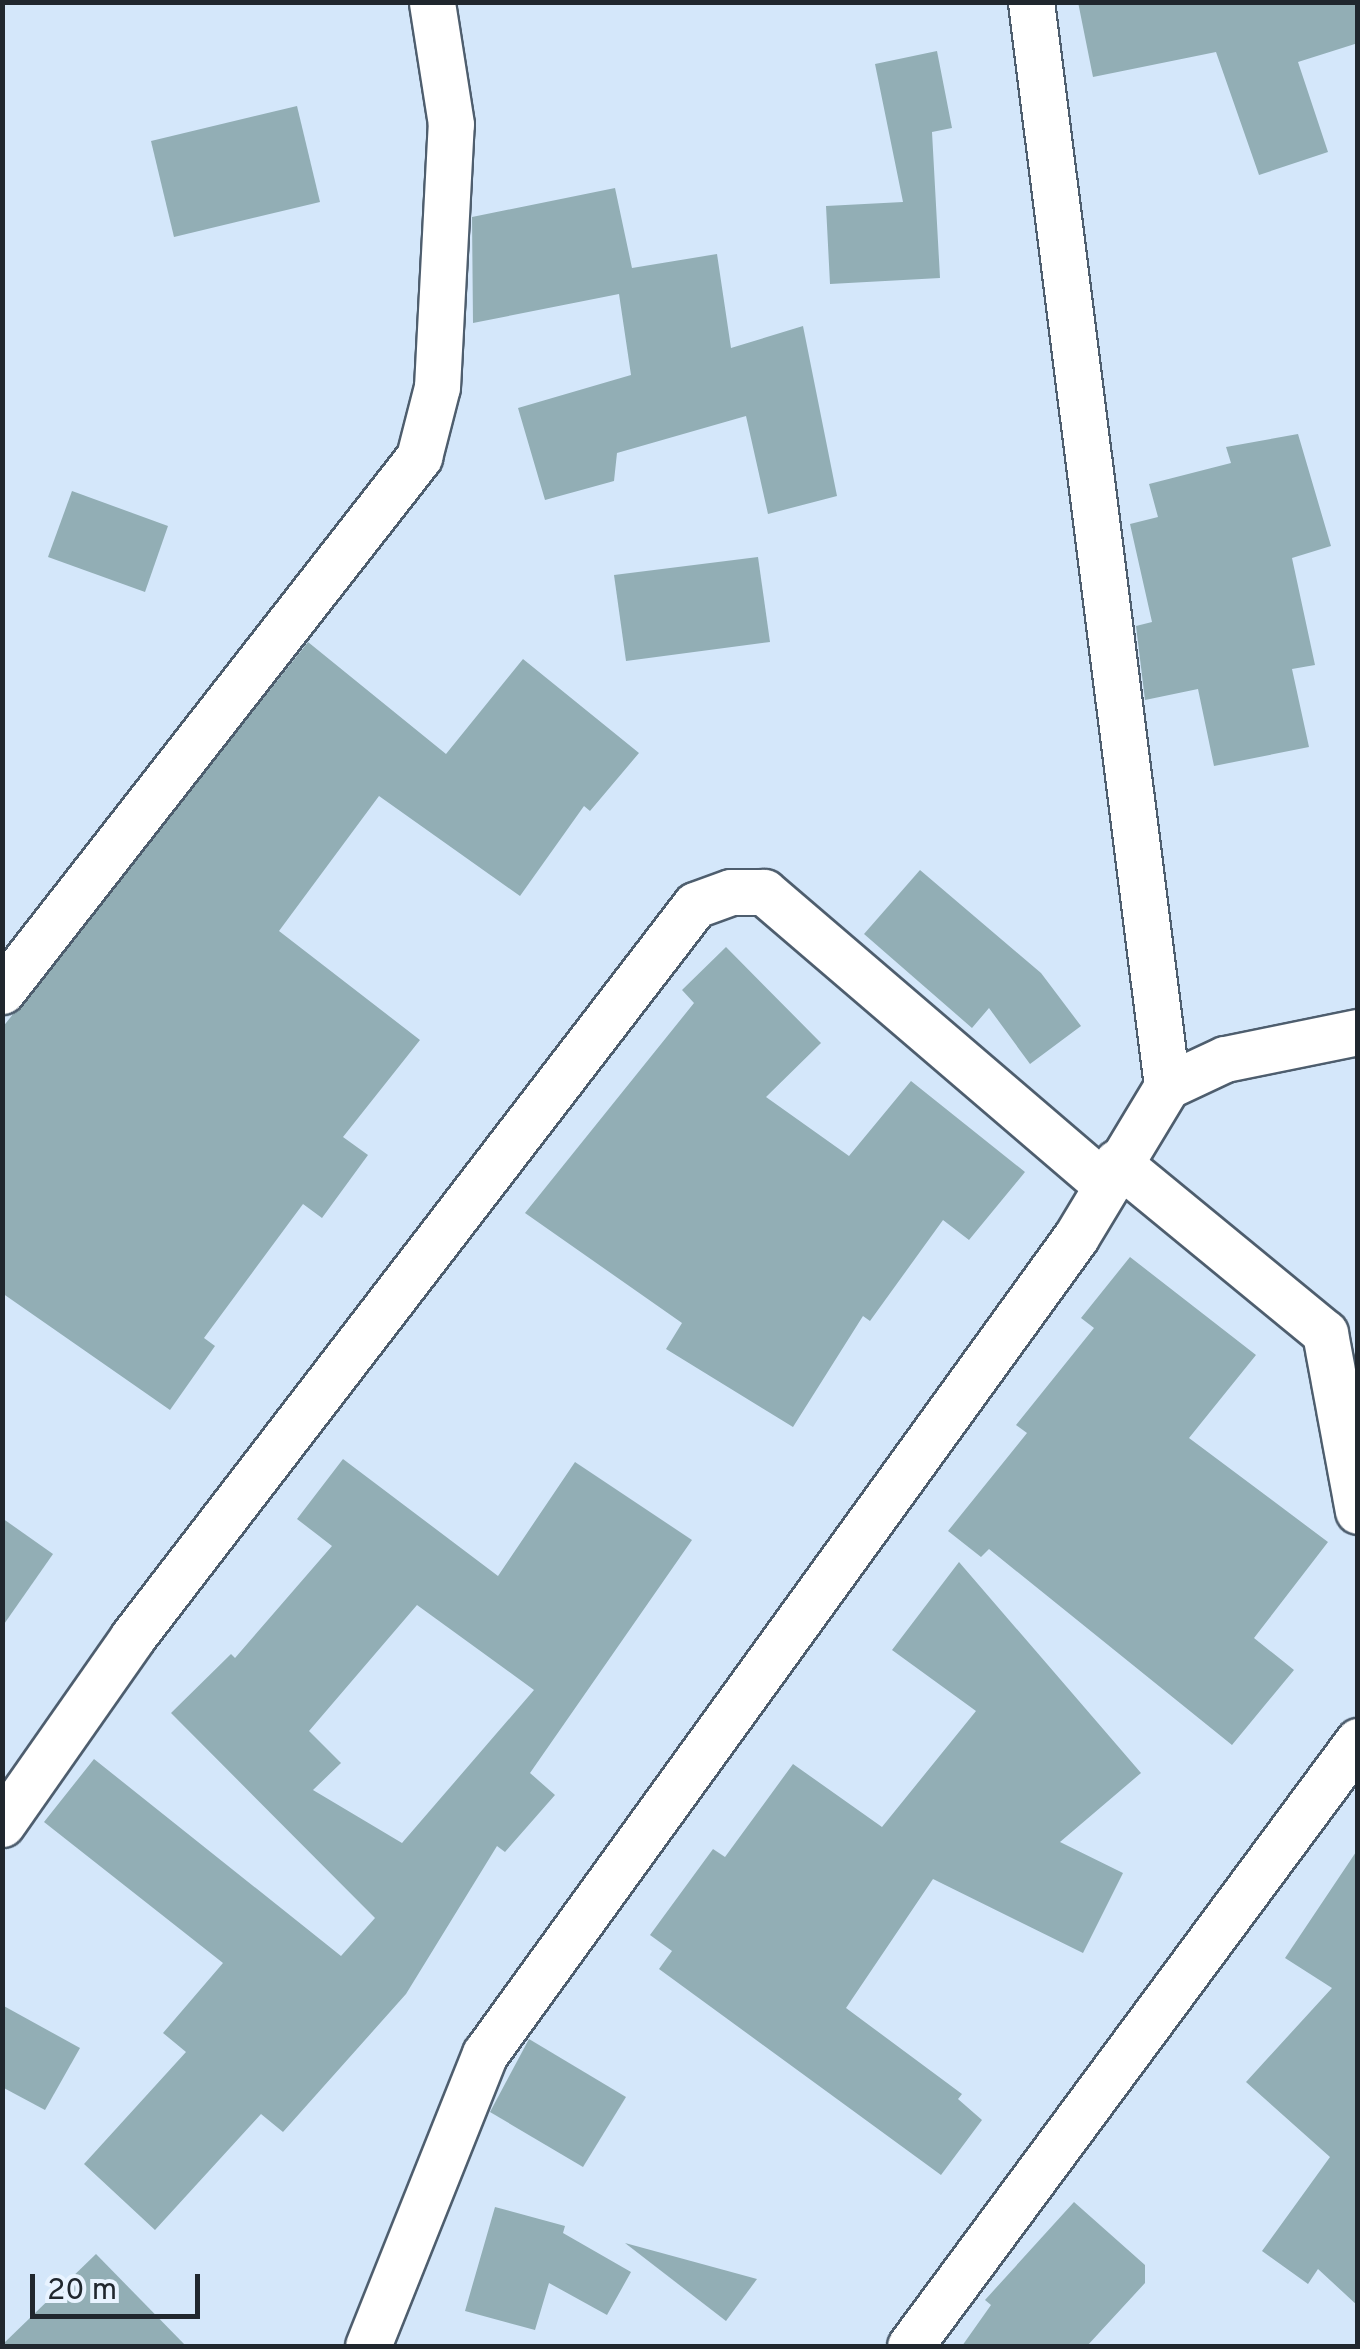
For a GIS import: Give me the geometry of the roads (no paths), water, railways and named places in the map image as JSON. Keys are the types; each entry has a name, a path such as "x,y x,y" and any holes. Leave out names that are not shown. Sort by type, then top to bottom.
{"street":[{"path":"2,991 418,457 437,386 451,124 432,2"},
{"path":"1030,2 1168,1086"},
{"path":"2,1824 132,1638 694,906 730,892 764,892 1111,1173 1324,1332 1358,1511"},
{"path":"368,2346 485,2054 1064,1253 1168,1086 1226,1060 1358,1032"},
{"path":"910,2346 1353,1756"}]}
